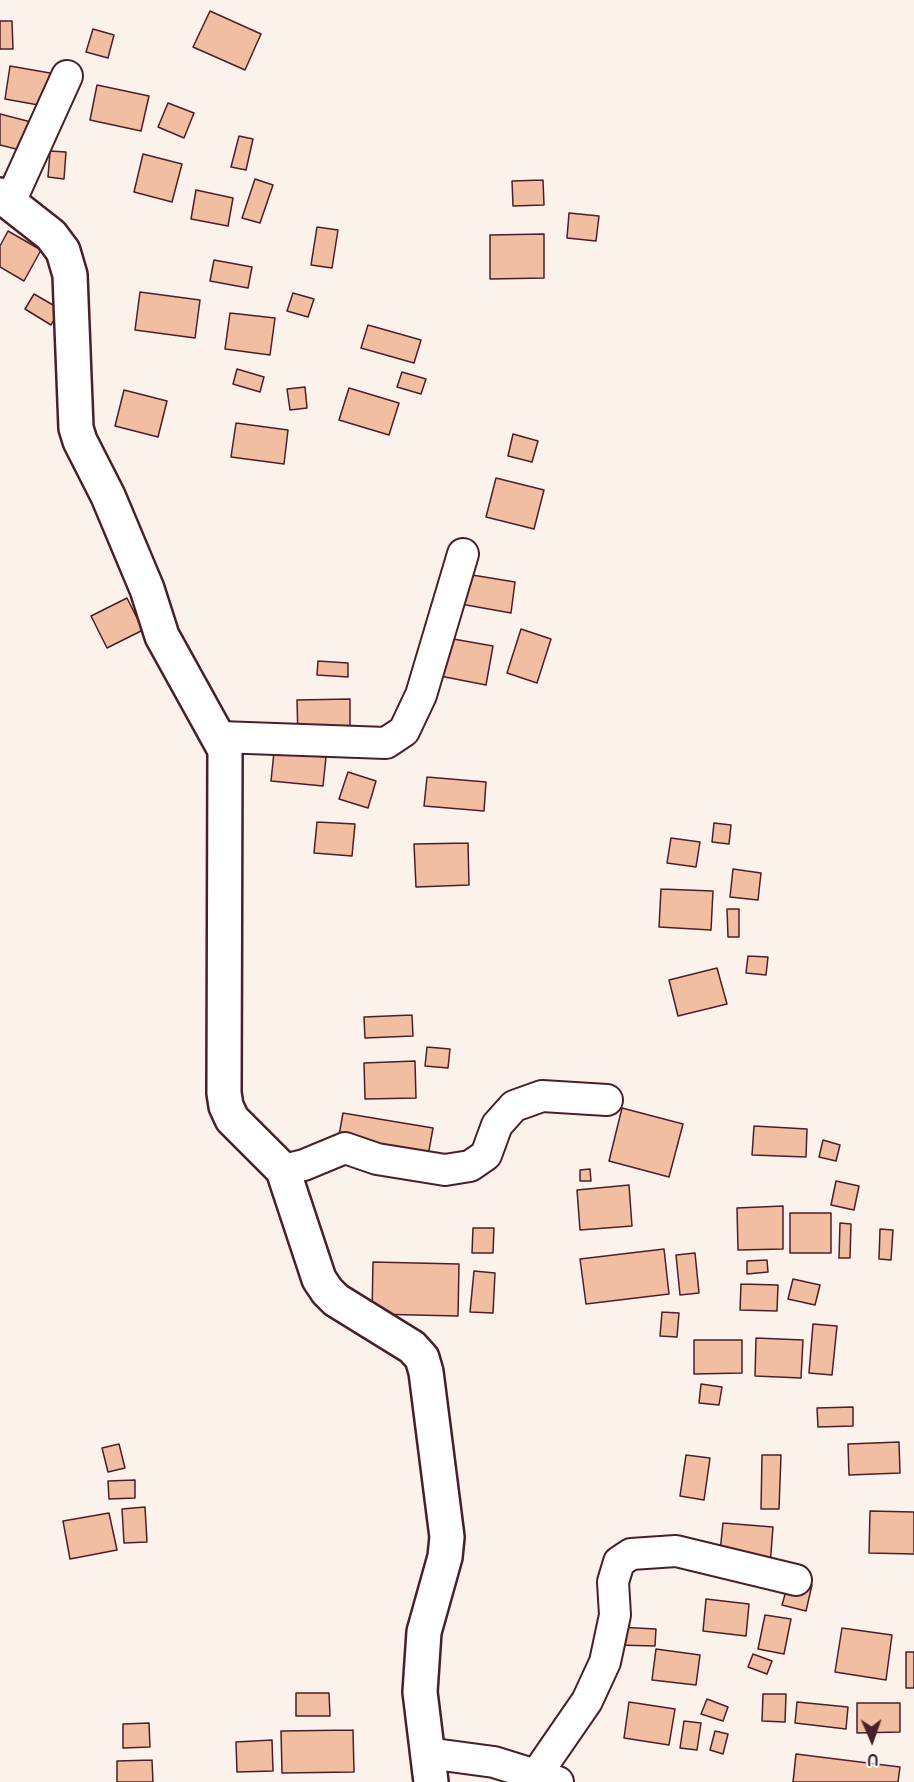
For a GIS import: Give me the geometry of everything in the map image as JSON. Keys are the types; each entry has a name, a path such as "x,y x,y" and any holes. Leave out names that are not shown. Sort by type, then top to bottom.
{"street":[{"path":"67,76 5,198 51,235 63,250 70,275 78,434 108,495 147,589 162,636 220,737 227,760 224,1093 232,1119 284,1170 319,1279 327,1291 336,1300 412,1347 422,1358 426,1372 447,1537 445,1557 424,1632 420,1692 429,1768 494,1762 547,1778 605,1662 615,1615 613,1582 619,1562 631,1554 676,1551 796,1581"},
{"path":"220,737 386,743 404,731 421,695 463,554"},
{"path":"284,1170 304,1165 345,1148 377,1159 445,1170 470,1166 486,1155 497,1125 514,1106 542,1096 607,1100"}],"building":[{"path":"210,11 261,34 245,70 193,47"},
{"path":"0,21 12,21 13,49 0,49"},
{"path":"93,29 114,35 108,58 86,52"},
{"path":"10,66 50,73 44,106 5,99"},
{"path":"97,85 149,96 141,131 90,120"},
{"path":"168,103 194,113 184,138 158,127"},
{"path":"0,114 35,123 28,152 0,145"},
{"path":"239,136 253,139 246,170 231,167"},
{"path":"50,151 66,152 64,179 48,177"},
{"path":"143,154 182,164 172,202 134,192"},
{"path":"255,179 273,185 260,223 242,218"},
{"path":"543,180 544,205 513,206 512,181"},
{"path":"196,190 233,198 228,226 191,219"},
{"path":"569,213 599,216 596,241 567,238"},
{"path":"317,227 338,230 332,268 311,265"},
{"path":"8,231 41,250 24,281 0,267 0,246"},
{"path":"544,234 544,278 490,279 490,235"},
{"path":"214,260 252,267 248,288 210,281"},
{"path":"140,292 200,300 195,338 135,330"},
{"path":"293,293 314,299 308,317 287,311"},
{"path":"34,294 60,309 51,325 25,309"},
{"path":"230,313 275,318 270,355 225,349"},
{"path":"368,325 421,340 414,363 361,348"},
{"path":"237,369 264,377 260,392 233,384"},
{"path":"402,372 426,379 421,394 397,387"},
{"path":"305,387 307,408 290,410 287,389"},
{"path":"349,388 399,403 389,435 339,420"},
{"path":"124,390 167,401 158,437 115,426"},
{"path":"236,423 288,430 284,464 231,457"},
{"path":"513,434 538,441 532,462 508,456"},
{"path":"496,478 544,490 534,529 486,517"},
{"path":"460,573 515,582 511,613 455,603"},
{"path":"127,598 143,630 107,648 91,616"},
{"path":"521,629 551,639 537,683 507,673"},
{"path":"442,637 493,646 486,685 435,675"},
{"path":"318,661 348,663 348,677 317,675"},
{"path":"350,699 350,737 298,738 297,700"},
{"path":"274,752 326,757 323,786 271,781"},
{"path":"348,772 376,781 368,808 339,799"},
{"path":"427,777 486,782 484,811 424,806"},
{"path":"317,822 355,824 352,856 314,853"},
{"path":"714,823 731,825 729,844 712,842"},
{"path":"671,838 700,842 696,867 667,863"},
{"path":"468,843 469,885 416,887 414,844"},
{"path":"733,869 761,873 758,900 730,897"},
{"path":"661,889 713,891 711,930 659,927"},
{"path":"727,909 739,909 739,937 728,937"},
{"path":"748,956 768,957 766,975 746,973"},
{"path":"717,968 727,1004 678,1016 669,980"},
{"path":"412,1015 413,1036 365,1038 364,1017"},
{"path":"427,1047 450,1049 448,1068 425,1066"},
{"path":"415,1061 416,1098 365,1099 364,1063"},
{"path":"622,1108 683,1124 669,1177 609,1161"},
{"path":"343,1113 433,1128 428,1156 338,1141"},
{"path":"754,1126 807,1129 806,1157 752,1155"},
{"path":"823,1140 840,1145 836,1161 819,1157"},
{"path":"590,1169 591,1181 580,1181 580,1170"},
{"path":"836,1181 859,1186 854,1210 831,1205"},
{"path":"629,1185 632,1226 580,1230 577,1190"},
{"path":"783,1206 783,1249 738,1250 737,1208"},
{"path":"790,1213 831,1213 831,1253 790,1253"},
{"path":"840,1223 851,1224 850,1258 839,1258"},
{"path":"473,1228 494,1228 493,1253 472,1253"},
{"path":"880,1229 893,1230 891,1260 879,1259"},
{"path":"664,1249 669,1294 586,1304 580,1259"},
{"path":"695,1253 699,1293 680,1295 676,1255"},
{"path":"767,1260 768,1272 747,1274 747,1261"},
{"path":"373,1262 459,1264 458,1316 372,1314"},
{"path":"474,1271 495,1273 493,1313 470,1312"},
{"path":"793,1279 820,1285 815,1305 788,1299"},
{"path":"741,1284 778,1285 777,1311 740,1310"},
{"path":"662,1312 679,1313 677,1337 660,1336"},
{"path":"813,1324 837,1326 832,1375 809,1373"},
{"path":"756,1338 803,1340 801,1378 755,1376"},
{"path":"694,1340 742,1340 742,1373 694,1374"},
{"path":"701,1384 722,1387 719,1405 699,1403"},
{"path":"853,1407 853,1426 818,1427 817,1408"},
{"path":"899,1442 900,1473 849,1475 848,1444"},
{"path":"119,1444 125,1468 108,1472 102,1448"},
{"path":"686,1455 710,1458 704,1500 680,1496"},
{"path":"762,1455 781,1455 779,1509 761,1509"},
{"path":"135,1480 135,1498 109,1499 108,1481"},
{"path":"145,1507 147,1542 124,1543 122,1509"},
{"path":"870,1511 914,1512 914,1554 869,1553"},
{"path":"109,1513 117,1550 70,1559 63,1521"},
{"path":"723,1523 773,1527 770,1566 719,1561"},
{"path":"789,1580 812,1585 806,1611 782,1605"},
{"path":"706,1599 749,1604 746,1636 703,1631"},
{"path":"765,1615 791,1619 784,1654 758,1649"},
{"path":"617,1627 656,1629 655,1646 616,1645"},
{"path":"842,1628 892,1635 886,1680 835,1672"},
{"path":"656,1649 700,1655 696,1685 652,1680"},
{"path":"906,1652 914,1652 914,1688 906,1688"},
{"path":"753,1654 772,1661 767,1674 748,1667"},
{"path":"296,1693 329,1693 330,1716 296,1716"},
{"path":"763,1694 786,1694 785,1722 762,1721"},
{"path":"707,1699 728,1707 723,1721 701,1714"},
{"path":"629,1702 675,1709 669,1745 624,1738"},
{"path":"797,1702 848,1707 846,1729 795,1723"},
{"path":"857,1703 900,1703 900,1732 857,1733"},
{"path":"684,1721 701,1723 697,1750 680,1748"},
{"path":"149,1723 150,1747 123,1748 123,1724"},
{"path":"353,1730 354,1772 282,1773 281,1731"},
{"path":"715,1731 728,1734 723,1754 710,1750"},
{"path":"272,1740 273,1771 237,1772 236,1742"},
{"path":"796,1754 900,1767 898,1782 793,1782"},
{"path":"152,1760 153,1782 117,1782 117,1761"}]}
